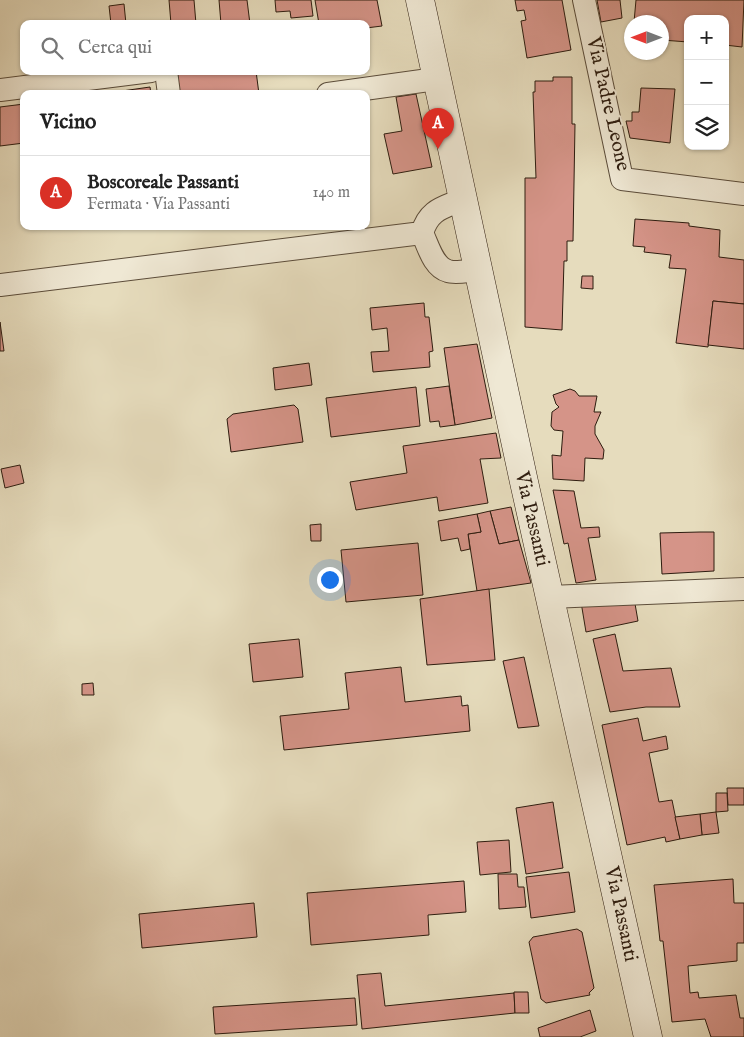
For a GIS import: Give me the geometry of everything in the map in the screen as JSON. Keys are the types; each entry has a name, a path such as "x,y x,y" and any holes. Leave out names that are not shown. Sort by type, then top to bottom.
{"main road":[{"name":"Via Passanti","path":"420,0 648,1037"}],"street":[{"name":"Via Padre Leone","path":"584,0 622,179 744,194"},
{"path":"0,90 119,75"},
{"path":"167,75 168,90"},
{"path":"357,90 436,79"},
{"path":"464,200 434,212 426,222 422,233 434,259 440,267 449,272 479,270"},
{"path":"0,285 422,233"},
{"path":"550,597 744,589"}],"building":[{"path":"169,0 194,0 196,20 171,20"},
{"path":"219,0 247,0 250,20 221,20"},
{"path":"275,0 311,0 313,16 291,18 290,11 276,12"},
{"path":"315,0 377,0 382,26 370,28 370,20 318,20"},
{"path":"515,0 562,0 571,50 527,58 521,21 526,20 524,10 517,11"},
{"path":"597,0 620,0 622,18 601,22"},
{"path":"636,0 744,0 742,47 729,45 729,15 684,15 684,42 669,41 669,15 635,15"},
{"path":"124,4 126,20 111,20 109,6"},
{"path":"178,75 257,75 258,90 179,90"},
{"path":"553,77 572,77 572,124 575,124 573,241 567,241 567,261 564,261 562,330 525,327 525,178 536,178 533,92 535,92 535,81 553,81"},
{"path":"150,87 150,90 129,90"},
{"path":"641,88 675,89 670,143 630,138 626,121 632,121 632,112 639,112"},
{"path":"416,94 432,167 393,174 384,134 402,131 396,97"},
{"path":"20,104 20,144 0,146 0,107"},
{"path":"635,219 689,223 689,226 720,230 719,257 744,260 744,304 713,301 708,347 676,343 686,269 669,268 671,255 644,252 645,247 633,246"},
{"path":"582,276 593,276 593,289 581,288"},
{"path":"713,301 744,304 744,349 708,345"},
{"path":"424,303 425,317 429,317 433,351 429,352 430,367 373,372 371,352 389,351 387,328 372,330 370,308"},
{"path":"0,322 4,351 0,351"},
{"path":"477,344 492,418 455,425 444,348"},
{"path":"309,363 312,385 275,390 273,368"},
{"path":"449,386 455,425 440,427 439,421 430,422 426,389"},
{"path":"416,387 420,426 331,437 326,398"},
{"path":"570,389 579,396 597,396 594,412 601,412 595,426 595,434 604,450 603,459 585,458 584,481 553,479 552,455 561,456 563,431 554,430 551,426 552,412 559,407 553,395"},
{"path":"294,405 298,409 303,442 231,452 227,419 233,414"},
{"path":"496,433 501,458 480,459 488,503 439,511 437,497 356,510 350,482 407,473 403,446"},
{"path":"20,465 24,483 5,488 1,469"},
{"path":"553,490 574,491 581,528 599,527 600,537 588,538 596,580 576,583 568,543 564,544"},
{"path":"511,507 519,540 499,544 490,511"},
{"path":"490,511 499,544 519,540 531,583 477,591 468,534 481,532 477,514"},
{"path":"477,514 481,532 468,534 470,549 461,551 458,538 441,541 438,521"},
{"path":"321,524 321,541 311,541 310,525"},
{"path":"714,532 714,571 662,574 660,533"},
{"path":"418,543 423,595 346,602 341,550"},
{"path":"489,589 495,660 427,665 420,599"},
{"path":"634,598 638,621 586,632 581,602"},
{"path":"615,634 623,671 671,668 680,707 646,707 610,712 593,639"},
{"path":"299,639 303,677 253,682 249,644"},
{"path":"524,657 539,726 518,728 503,661"},
{"path":"401,667 405,702 461,696 462,706 468,705 470,731 284,750 280,716 349,709 345,673"},
{"path":"93,683 94,695 82,695 82,684"},
{"path":"638,718 643,741 666,736 668,749 649,753 659,802 672,800 680,839 666,842 665,837 627,845 602,725"},
{"path":"727,788 744,788 744,805 728,805"},
{"path":"716,793 727,793 728,811 716,812"},
{"path":"553,802 563,868 526,874 516,808"},
{"path":"716,812 719,833 702,835 700,814"},
{"path":"700,814 702,835 680,839 675,817"},
{"path":"509,840 511,872 480,875 477,842"},
{"path":"569,872 575,912 531,918 526,877"},
{"path":"498,874 517,874 518,887 524,887 526,907 499,909"},
{"path":"733,879 734,903 744,903 744,943 737,943 737,961 688,966 689,981 690,993 698,992 699,998 736,995 740,1018 744,1018 744,1037 711,1037 705,1019 672,1022 663,941 660,941 654,885"},
{"path":"464,881 466,912 428,915 429,935 311,945 307,893"},
{"path":"254,903 257,937 142,948 139,914"},
{"path":"577,929 582,932 594,988 589,993 590,995 546,1003 541,999 529,942 533,937"},
{"path":"381,973 385,1006 514,993 515,1013 362,1029 357,975"},
{"path":"514,992 528,992 529,1013 515,1013"},
{"path":"355,998 357,1025 215,1034 213,1007"},
{"path":"590,1010 596,1031 580,1037 540,1037 538,1028"}],"place":[{"name":"Boscoreale Passanti","path":"438,149"}]}
